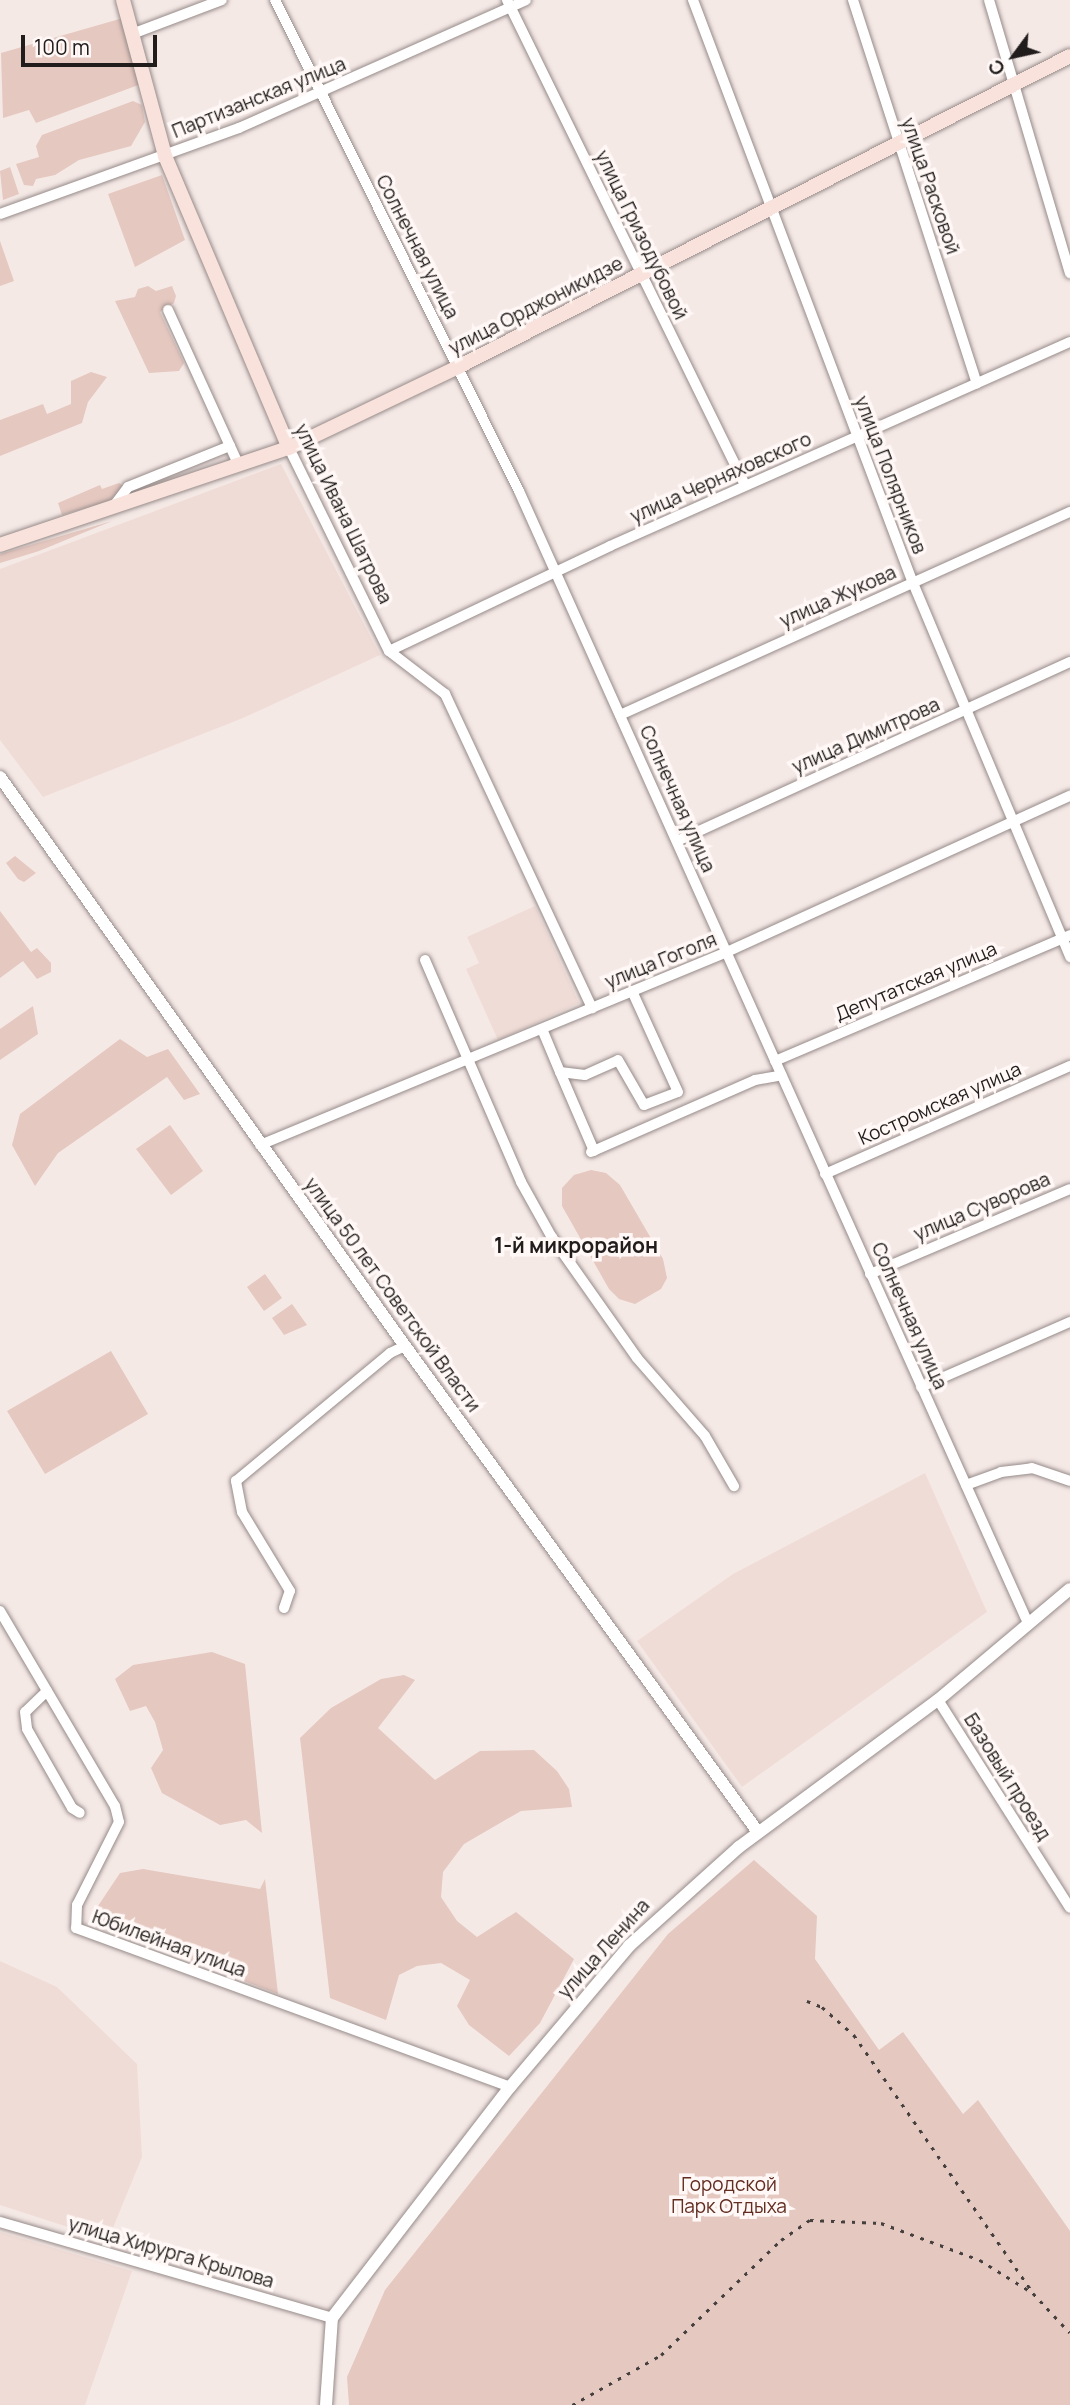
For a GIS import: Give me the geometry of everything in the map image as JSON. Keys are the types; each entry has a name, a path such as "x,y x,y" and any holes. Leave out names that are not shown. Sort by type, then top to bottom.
{"main road":[{"name":"улица Ивана Шатрова","path":"123,0 164,156 289,448"},
{"name":"улица Орджоникидзе","path":"0,545 109,512 289,448 458,367 1070,56"}],"street":[{"path":"132,34 222,0"},
{"name":"Солнечная улица","path":"275,0 458,367 556,572 1027,1622"},
{"name":"Партизанская улица","path":"0,214 164,156 321,94 509,4 526,0"},
{"name":"улица Полярников","path":"693,0 913,583 1011,822 1066,936 1070,957"},
{"name":"улица Расковой","path":"853,0 896,146 977,383"},
{"path":"989,0 1070,273"},
{"name":"улица Гризодубовой","path":"509,4 639,274 745,485"},
{"path":"168,310 239,466"},
{"name":"улица Черняховского","path":"389,651 745,485 858,438 1070,342"},
{"path":"109,512 128,487 230,446"},
{"name":"улица Ивана Шатрова","path":"289,448 389,651 445,694 592,1009"},
{"name":"улица Жукова","path":"620,715 1070,512"},
{"name":"улица Димитрова","path":"677,841 1070,662"},
{"name":"улица 50 лет Советской Власти","path":"0,777 260,1145 758,1832"},
{"name":"улица Гоголя","path":"260,1145 727,952 1070,796"},
{"name":"Депутатская улица","path":"775,1060 1066,936"},
{"path":"425,960 521,1182 551,1236 637,1358 705,1436 734,1486"},
{"path":"560,1072 584,1075 618,1060 644,1105 678,1092 632,991"},
{"path":"542,1029 592,1151 755,1080 782,1074"},
{"name":"Костромская улица","path":"825,1174 1070,1066"},
{"name":"улица Суворова","path":"870,1274 1070,1189"},
{"path":"921,1387 1070,1322"},
{"path":"284,1608 290,1591 242,1511 236,1481 390,1353 405,1346"},
{"path":"967,1485 1001,1472 1032,1468 1070,1481"},
{"name":"улица Ленина","path":"332,2318 510,2087 656,1917 758,1832 937,1700 1027,1622 1070,1589"},
{"name":"Юбилейная улица","path":"0,1611 115,1806 119,1822 77,1905 76,1928 510,2087"},
{"path":"47,1691 25,1712 27,1729 72,1808 80,1813"},
{"name":"Базовый проезд","path":"937,1700 1070,1908"},
{"name":"улица Хирурга Крылова","path":"0,2222 332,2318"},
{"path":"326,2405 332,2318"}],"shaded area":[{"path":"281,464 380,655 243,718 43,797 0,740 0,569"},
{"path":"535,906 579,1003 498,1040 466,969 479,963 467,937"},
{"path":"925,1473 987,1612 742,1787 637,1641 733,1574"},
{"path":"0,1961 57,1987 137,2064 142,2157 108,2240 0,2205"},
{"path":"0,2232 132,2271 85,2405 0,2405"}],"green space":[{"path":"123,18 141,84 36,123 29,110 3,118 1,53"},
{"path":"133,101 142,105 145,122 131,146 79,160 55,175 36,179 33,186 24,185 16,164 39,157 36,146 42,135"},
{"path":"10,167 19,194 3,200 0,171"},
{"path":"162,175 185,240 135,267 108,194"},
{"path":"0,241 14,281 0,286"},
{"path":"148,286 156,291 172,286 176,296 174,303 160,312 184,363 179,371 149,373 115,301 135,297 138,289"},
{"path":"91,372 107,377 88,402 82,423 0,456 0,420 43,404 47,414 71,404 71,381"},
{"path":"119,483 125,487 109,501 62,515 58,503 100,485 102,489"},
{"path":"112,521 39,551 0,563 0,554"},
{"path":"15,856 36,873 24,882 18,879 6,863"},
{"path":"0,911 31,952 37,948 51,963 51,972 37,979 23,961 0,978"},
{"path":"33,1006 38,1034 0,1060 0,1029"},
{"path":"120,1039 147,1057 168,1049 200,1094 184,1100 167,1077 58,1153 35,1186 12,1145 20,1114"},
{"path":"170,1125 203,1171 171,1195 136,1149"},
{"path":"591,1170 606,1173 620,1185 663,1259 667,1278 661,1289 635,1304 619,1299 609,1289 562,1206 562,1188 574,1175"},
{"path":"265,1274 282,1298 264,1311 247,1287"},
{"path":"292,1304 307,1325 284,1335 272,1318"},
{"path":"111,1351 148,1414 45,1474 7,1411"},
{"path":"212,1652 245,1664 262,1833 246,1820 220,1825 162,1793 151,1768 163,1750 155,1722 146,1706 130,1711 115,1679 133,1665"},
{"path":"404,1675 415,1680 378,1728 435,1780 480,1751 534,1750 557,1771 569,1789 572,1807 521,1811 464,1844 443,1872 441,1897 457,1921 477,1937 516,1912 574,1959 540,2023 509,2056 469,2025 457,2006 470,1980 441,1963 417,1966 399,1975 386,2020 330,1998 300,1738 331,1708 381,1679"},
{"name":"Городской Парк Отдыха","path":"754,1860 817,1916 815,1959 879,2050 903,2032 963,2114 978,2100 1070,2231 1070,2405 349,2405 347,2377 385,2290 668,1934"},
{"path":"143,1869 260,1889 265,1879 278,1994 101,1926 98,1906 120,1873"}],"railway":[{"path":"807,2001 822,2007 854,2035 1033,2293 1070,2333"},
{"path":"572,2405 661,2355 781,2240 810,2220 881,2223 980,2260 1033,2293"}],"district":[{"name":"1-й микрорайон","path":"576,1245"}]}
